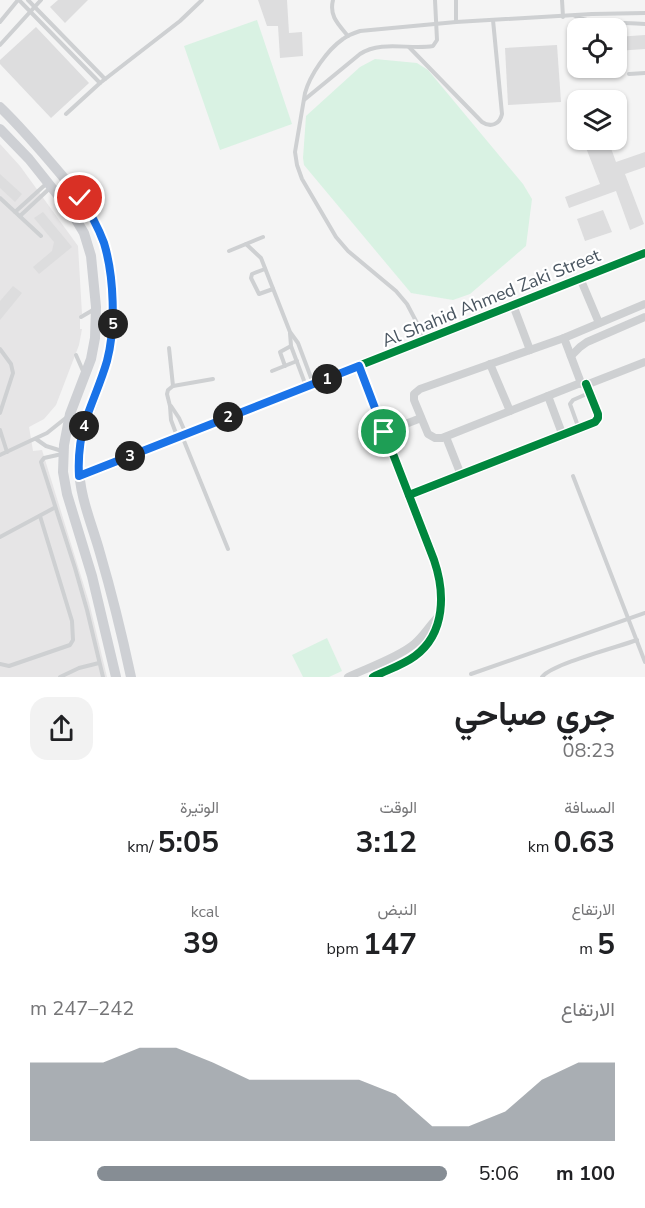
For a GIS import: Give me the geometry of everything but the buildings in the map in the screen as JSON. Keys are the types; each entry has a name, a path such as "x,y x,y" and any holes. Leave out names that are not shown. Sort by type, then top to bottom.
{"main road":[{"path":"0,106 40,149 85,205 101,236 108,261 113,309 111,340 107,363 83,431 79,476 84,503 111,593 131,677"},
{"path":"0,129 29,159 77,220 87,241 92,263 96,307 94,345 70,414 63,453 63,472 67,494 92,576 116,677"},
{"name":"Al Shahid Ahmed Zaki Street","path":"79,476 645,253"}],"street":[{"path":"580,278 599,323"},
{"path":"645,304 564,338 418,390 414,394 414,399 428,434 438,439 548,396 584,383 591,383 645,362"},
{"path":"513,305 530,350"},
{"path":"571,356 587,342 645,317"},
{"path":"409,495 596,422 598,418 589,393 564,338"},
{"path":"490,364 510,411"},
{"path":"359,366 437,572 441,596 440,615 434,634 422,650 409,660 373,677"},
{"path":"548,396 563,436"},
{"path":"384,432 421,418"},
{"path":"446,437 461,475"},
{"path":"348,677 408,648 440,615"}],"lane":[{"path":"0,22 19,0 100,83"},
{"path":"28,0 105,79"},
{"path":"0,45 41,0"},
{"path":"66,114 100,83 180,21 202,0"},
{"path":"333,0 332,14 348,36"},
{"path":"303,102 364,51 374,48 435,44 437,37 435,0"},
{"path":"456,0 456,22"},
{"path":"562,0 563,17"},
{"path":"423,340 407,304 396,291 348,251 336,237 302,179 295,152 307,84 315,69 334,46 360,31 456,22 645,13"},
{"path":"574,16 583,20 645,24"},
{"path":"409,47 482,122 488,125 494,124 500,120 502,114 494,20"},
{"path":"629,74 645,73"},
{"path":"15,212 49,185"},
{"path":"20,216 49,185"},
{"path":"0,198 41,236"},
{"path":"229,251 263,237"},
{"path":"246,244 260,256 290,333 291,346 310,385"},
{"path":"265,269 251,275 254,285 259,294 273,289"},
{"path":"81,317 96,307"},
{"path":"290,333 298,343 310,385"},
{"path":"285,366 280,352 291,346"},
{"path":"169,348 173,386"},
{"path":"0,349 11,364 12,373 0,413"},
{"path":"76,355 81,364 83,378"},
{"path":"272,371 297,361"},
{"path":"213,379 173,386 167,392 171,420 182,436 228,549"},
{"path":"579,429 570,404 573,399 589,393"},
{"path":"170,406 179,418 182,436"},
{"path":"0,455 52,430 70,414"},
{"path":"0,430 6,452"},
{"path":"36,438 46,446 63,453"},
{"path":"63,453 44,458 40,462 81,589 103,677"},
{"path":"573,476 645,662"},
{"path":"0,537 54,508"},
{"path":"0,664 9,666 70,645 73,640 72,621 39,516"},
{"path":"471,674 645,613"},
{"path":"542,677 557,666 637,640"},
{"path":"60,677 79,668 99,663"}],"shaded area":[{"path":"0,144 20,166 78,246 82,314 80,315 80,329 82,329 79,345 56,405 44,419 29,427 33,451 42,450 89,602 107,677 0,677"}],"green space":[{"path":"257,20 292,124 220,150 184,46"},
{"path":"375,59 417,63 428,70 523,184 532,199 526,246 470,294 453,300 411,293 304,165 306,116 360,67"},
{"path":"327,638 342,671 329,677 303,677 292,655"}],"cycle path":[{"path":"79,476 645,253"},
{"path":"359,366 434,560 441,598 438,624 425,647 400,665 373,677"},
{"path":"409,495 595,422 598,414 586,384"}],"route":[{"path":"80,198 94,220 104,244 109,269 113,317 107,363 83,431 79,476 359,366 384,432"}]}
